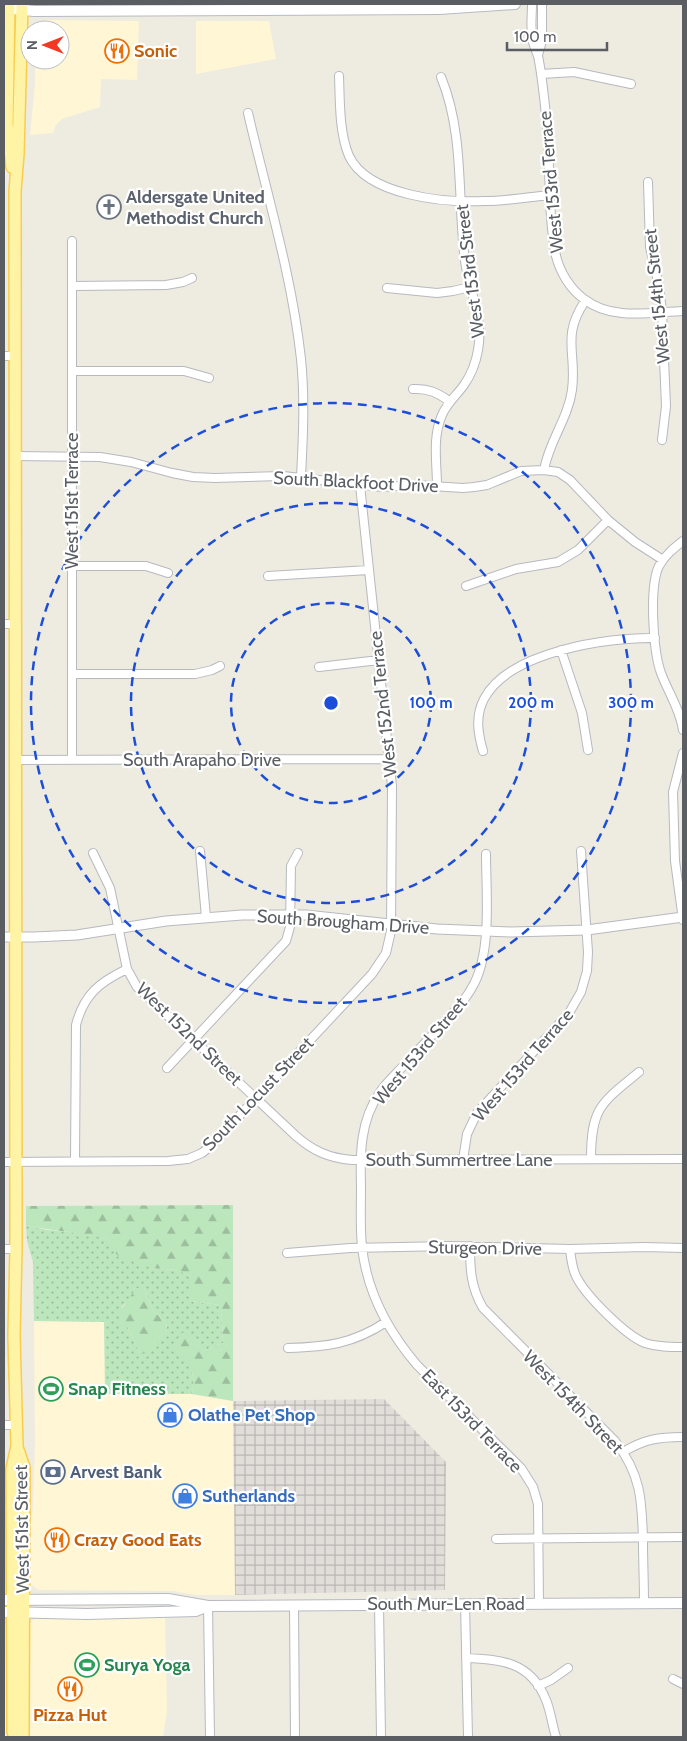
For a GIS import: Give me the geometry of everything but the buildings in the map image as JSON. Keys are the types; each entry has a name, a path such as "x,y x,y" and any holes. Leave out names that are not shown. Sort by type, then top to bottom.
{"main road":[{"path":"7,7 440,9 515,4"},
{"name":"West 151st Street","path":"7,7 7,124 15,191"},
{"name":"West 151st Street","path":"13,1612 12,1470 17,1446 17,1425 14,1336 16,1249 10,1162 9,937 14,760 9,624 14,456 9,356 22,7"},
{"path":"7,124 15,129 17,164"},
{"name":"South Mur-Len Road","path":"13,1600 168,1599 208,1606 683,1603"},
{"path":"97,1613 115,1606 139,1606 144,1600"},
{"name":"South Mur-Len Road","path":"13,1612 196,1611 208,1606"},
{"path":"13,1612 13,1722 15,1737"},
{"path":"13,1612 23,1737"}],"street":[{"name":"West 153rd Terrace","path":"532,4 532,40 538,56 546,118 550,195 558,262 568,283 585,301"},
{"name":"West 153rd Terrace","path":"538,56 542,40 542,4"},
{"path":"540,74 574,72 632,84"},
{"path":"339,76 344,135 349,156 356,167 375,183 419,196 461,201 485,201 550,195"},
{"name":"West 153rd Street","path":"437,486 436,434 441,417 470,374 478,351 478,319 465,261 455,132 450,104 441,77"},
{"path":"248,114 295,318 303,387 301,477"},
{"name":"West 154th Street","path":"648,182 650,247 659,286 662,312 666,406 662,440"},
{"name":"West 151st Terrace","path":"72,241 72,760"},
{"path":"72,286 166,286 192,278"},
{"path":"387,288 437,293 453,292 470,287"},
{"path":"544,470 548,452 567,412 570,400 574,367 570,337 575,318 585,301 618,313 683,311"},
{"path":"72,371 184,371 208,378"},
{"path":"413,389 431,390 450,401"},
{"name":"South Blackfoot Drive","path":"14,456 100,457 122,460 193,477 301,477 360,485 463,488 487,485 521,471 544,470 558,472 570,480 608,520 663,560"},
{"name":"West 152nd Terrace","path":"360,485 390,759 393,908 391,924"},
{"path":"466,586 510,571 563,560 578,550 608,520"},
{"path":"683,541 669,552 663,560 654,584 656,654 660,671 680,712 683,730"},
{"path":"72,566 146,566 168,573"},
{"path":"268,576 369,570"},
{"path":"483,751 478,734 478,722 483,700 489,690 504,675 548,654 589,643 624,638 655,638"},
{"path":"561,650 582,713 588,750"},
{"path":"319,667 379,660"},
{"path":"72,674 195,674 220,666"},
{"path":"683,753 675,782 673,798 676,861 683,918"},
{"name":"South Arapaho Drive","path":"14,760 390,759"},
{"path":"200,851 206,917"},
{"name":"West 153rd Terrace","path":"463,1160 467,1134 477,1113 569,1013 577,1000 587,971 580,851"},
{"name":"West 152nd Street","path":"94,853 110,888 127,969 137,987 256,1099"},
{"path":"167,1068 286,941 290,927 291,866 298,853"},
{"name":"West 153rd Street","path":"379,1308 372,1290 362,1248 360,1160 363,1129 375,1100 387,1084 466,997 479,973 484,957 486,854"},
{"name":"South Brougham Drive","path":"9,937 68,936 206,917 242,915 338,918 485,932 586,930 683,918"},
{"name":"South Locust Street","path":"10,1162 168,1161 188,1159 202,1153 256,1099 379,966 386,954 391,924"},
{"path":"75,1161 76,1024 83,1005 94,989 127,969"},
{"path":"591,1159 592,1132 600,1109 612,1094 639,1072"},
{"name":"South Summertree Lane","path":"256,1099 304,1144 316,1151 340,1159 683,1159"},
{"name":"West 154th Street","path":"470,1246 471,1278 477,1299 483,1308 615,1442 624,1452 636,1475 642,1502 644,1603"},
{"name":"Sturgeon Drive","path":"287,1253 319,1249 470,1246 570,1249 683,1248"},
{"path":"4,1249 16,1249"},
{"path":"570,1249 573,1270 580,1284 626,1332 653,1345 683,1347"},
{"name":"East 153rd Terrace","path":"379,1308 386,1322 417,1365 520,1468 533,1487 537,1498 539,1604"},
{"path":"288,1348 331,1346 347,1342 368,1333 386,1322"},
{"path":"4,1425 17,1425"},
{"path":"624,1452 646,1440 683,1437"},
{"path":"496,1539 683,1537"},
{"path":"379,1604 381,1737"},
{"path":"465,1604 468,1737"},
{"path":"208,1606 210,1737"},
{"path":"294,1606 296,1737"},
{"path":"466,1658 510,1662 532,1677 546,1701 556,1737"},
{"path":"538,1686 551,1680 568,1668"},
{"path":"673,1679 683,1684"}],"shaded area":[{"path":"70,20 139,21 137,80 101,79 100,107 62,119 56,125 53,133 30,135 35,70 70,70"},
{"path":"196,21 269,21 276,59 196,74"},
{"path":"34,1321 105,1322 105,1394 185,1393 233,1401 235,1595 196,1595 173,1591 38,1590 31,1584 30,1522 33,1510 35,1443"},
{"path":"384,1399 446,1462 445,1590 235,1595 233,1401"},
{"path":"165,1615 167,1712 163,1737 30,1737 30,1624 34,1619 139,1619"},
{"path":"4,1620 7,1628 11,1737 4,1737"}],"green space":[{"path":"233,1205 233,1401 192,1394 193,1379 191,1369 173,1351 180,1334 187,1331 203,1351 223,1343 221,1305 190,1301 190,1277 179,1270 151,1268 117,1255 109,1240 26,1225 26,1206"},
{"path":"26,1225 47,1230 90,1234 109,1240 151,1268 179,1270 190,1277 190,1301 221,1305 223,1343 203,1351 190,1364 194,1381 192,1394 105,1394 104,1322 34,1321 33,1262 27,1241","holes":["144,1288 154,1312 166,1322 167,1329 154,1343 140,1353 119,1309"]},
{"path":"136,1288 144,1288 154,1312 166,1322 167,1329 154,1343 150,1354 140,1353 128,1328 119,1323 119,1309 124,1306"}],"place":[{"name":"Sonic","path":"117,51"},
{"name":"Aldersgate United Methodist Church","path":"109,207"},
{"name":"Snap Fitness","path":"51,1389"},
{"name":"Olathe Pet Shop","path":"170,1415"},
{"name":"Arvest Bank","path":"53,1472"},
{"name":"Sutherlands","path":"185,1496"},
{"name":"Crazy Good Eats","path":"57,1540"},
{"name":"Surya Yoga","path":"87,1665"},
{"name":"Pizza Hut","path":"70,1689"}]}
